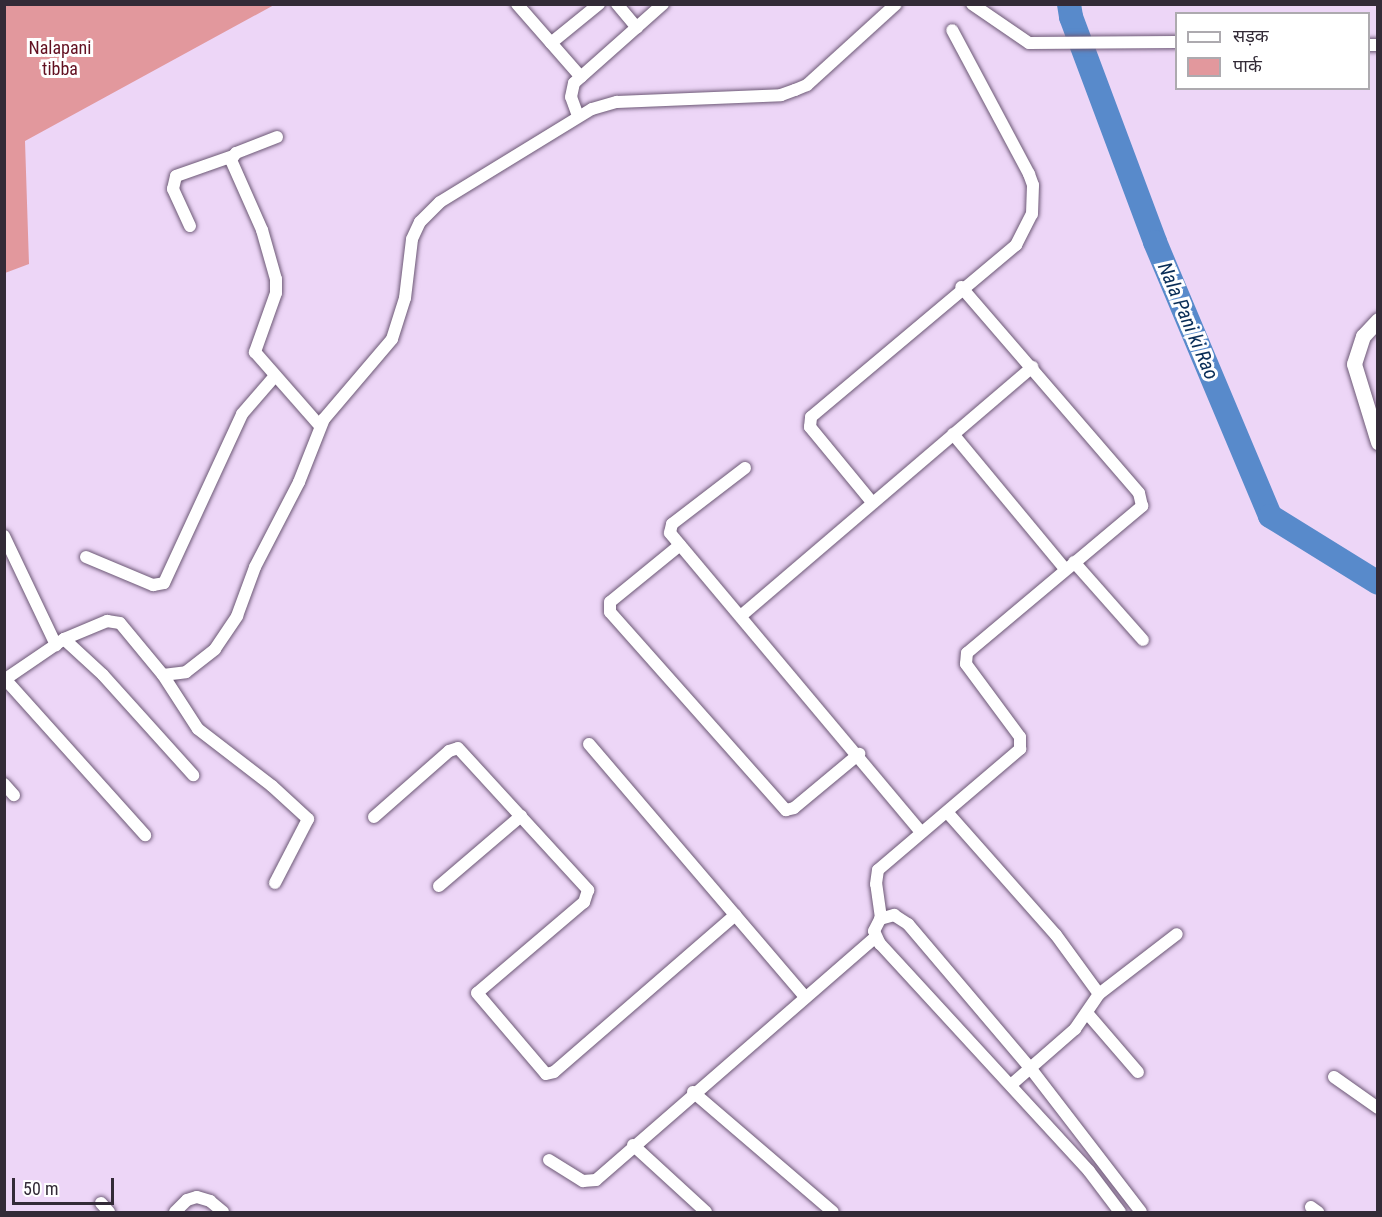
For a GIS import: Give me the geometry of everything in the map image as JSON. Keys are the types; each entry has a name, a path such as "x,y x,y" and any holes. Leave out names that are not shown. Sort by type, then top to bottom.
{"street":[{"path":"551,43 598,4"},
{"path":"617,4 637,28"},
{"path":"578,116 570,92 581,77 663,4"},
{"path":"163,675 177,675 194,668 231,628 255,567 307,463 320,426 333,406 392,339 405,298 412,239 428,212 470,181 578,116 617,102 781,95 807,85 896,4"},
{"path":"972,4 1020,39 1061,44 1175,42"},
{"path":"521,6 581,77"},
{"path":"871,501 810,427 811,417 1023,236 1032,214 1033,185 952,30"},
{"path":"190,226 172,189 176,176 233,156 277,137"},
{"path":"233,156 232,166 262,230 276,279 276,293 255,352 274,377 320,426"},
{"path":"882,918 876,884 878,870 1016,754 1021,742 966,664 967,653 1069,565 1139,510 1142,499 1032,367 961,287"},
{"path":"1377,320 1363,336 1354,364 1377,442"},
{"path":"742,615 871,501 1032,367"},
{"path":"86,556 153,585 164,583 242,414 274,377"},
{"path":"953,434 1069,565 1143,640"},
{"path":"745,468 672,525 670,533 859,754 921,832"},
{"path":"4,536 60,642 103,675 193,776"},
{"path":"680,545 610,602 610,612 786,810 794,808 859,754"},
{"path":"145,835 5,680 60,642 114,621 163,675 198,729 272,786 308,819 275,883"},
{"path":"589,744 804,996"},
{"path":"374,817 454,748 463,750 589,894 477,993 546,1074 554,1072 735,915"},
{"path":"4,784 14,795"},
{"path":"947,812 1056,935 1100,994"},
{"path":"439,886 521,816"},
{"path":"1120,1212 1089,1171 1012,1084 876,937 874,927 882,918 894,915 908,924 1031,1070 1141,1212"},
{"path":"1012,1084 1031,1070 1087,1013 1100,994 1177,934"},
{"path":"549,1160 590,1182 804,996 876,937"},
{"path":"1087,1013 1138,1072"},
{"path":"1334,1077 1377,1108"},
{"path":"693,1092 832,1212"},
{"path":"633,1145 706,1212"},
{"path":"175,1212 187,1200 197,1197 210,1201 223,1212"}],"green space":[{"name":"Nalapani tibba","path":"5,4 274,5 25,141 29,264 5,273"}],"waterway":[{"name":"Nala Pani ki Rao","path":"1069,4 1071,17 1155,242 1270,516 1378,583"}]}
